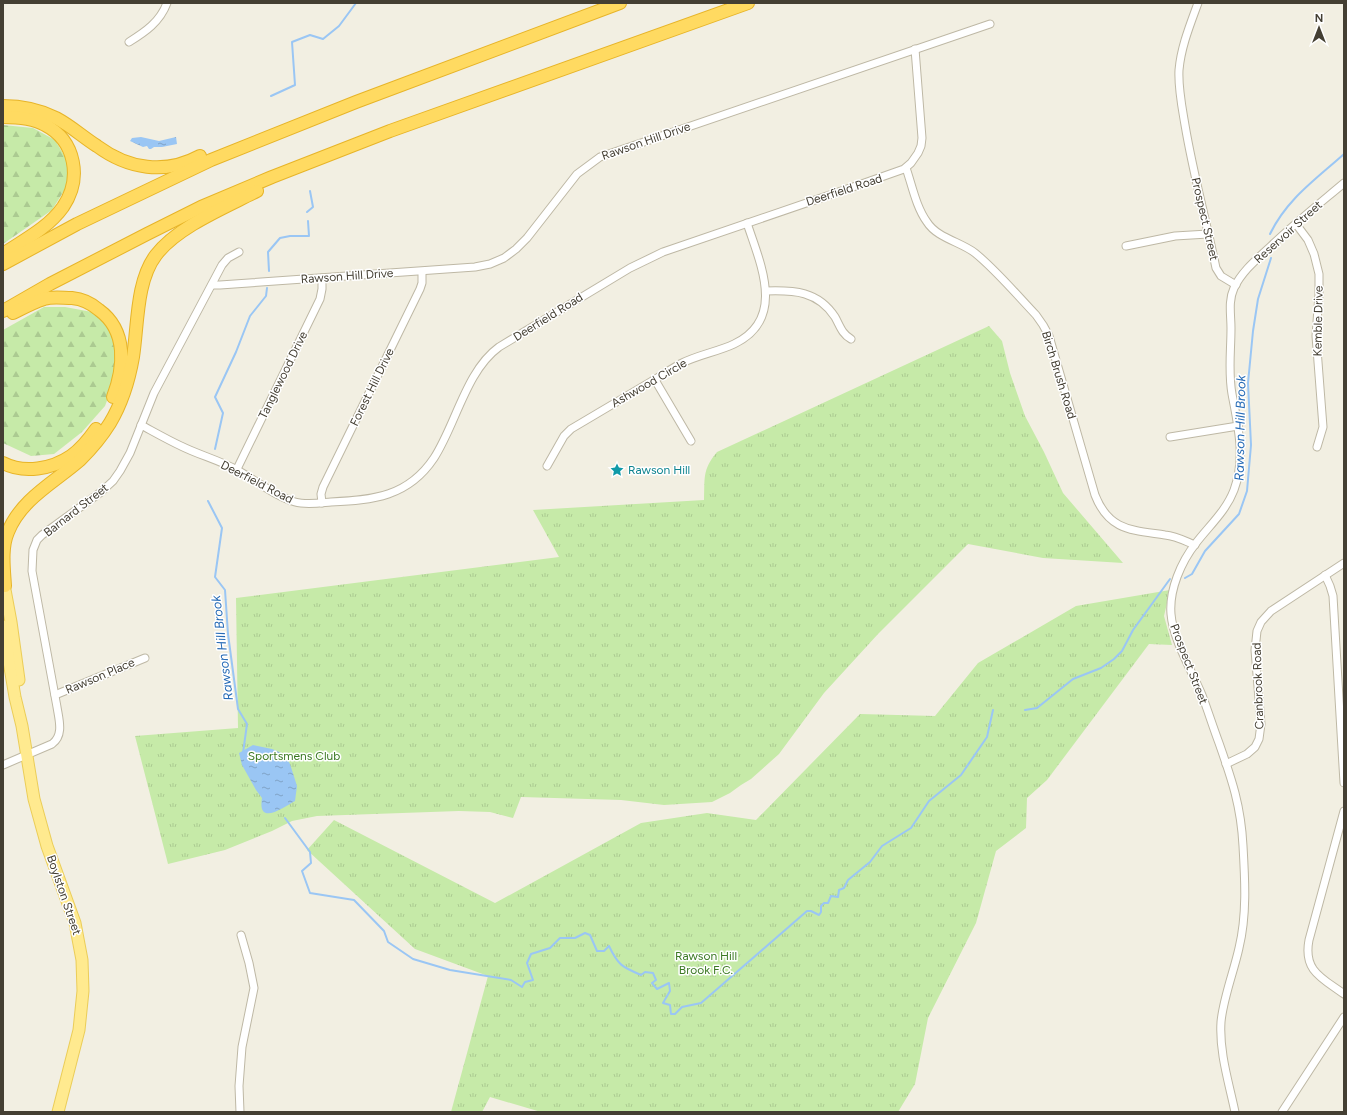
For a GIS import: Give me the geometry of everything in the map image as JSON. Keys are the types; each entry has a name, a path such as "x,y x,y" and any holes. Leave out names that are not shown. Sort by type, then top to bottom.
{"highway":[{"path":"3,264 106,209 162,182 235,150 356,102 620,3"},
{"path":"3,311 44,287 105,255 187,214 236,192 390,131 748,3"},
{"path":"3,106 27,108 50,115 70,126 114,157 140,166 156,168 174,166 189,162 201,156 235,150"},
{"path":"3,117 21,118 35,121 52,129 70,152 73,159 74,171 70,194 62,208 40,230 3,254"},
{"path":"4,582 5,543 7,533 12,522 29,501 80,460 92,447 110,422 121,400 133,356 142,286 151,262 161,249 182,232 215,212 298,172 316,160"},
{"path":"3,317 45,298 85,301 109,318 120,342 122,361 117,386 106,414 90,437 77,451 55,464 34,469 14,467 3,464"}],"main road":[{"name":"Boylston Street","path":"4,582 17,663 21,698 22,726 32,790 47,846 75,923 83,964 83,991 80,1030 58,1112"},
{"name":"Boylston Street","path":"3,626 14,697 22,726"}],"street":[{"path":"129,42 154,24 161,15 167,3"},
{"name":"Prospect Street","path":"1198,3 1184,42 1180,60 1179,78 1188,143 1217,271 1221,276 1236,285 1230,305 1231,328 1229,370 1238,426 1240,458 1234,490 1227,505 1195,545 1181,569 1171,601 1171,614 1174,629 1202,696 1235,787 1240,808 1245,886 1243,926 1240,946 1221,1019 1221,1045 1235,1112"},
{"name":"Rawson Hill Drive","path":"212,285 422,272 482,266 504,258 522,244 577,174 600,157 990,24"},
{"path":"906,168 918,153 922,138 916,49"},
{"name":"Deerfield Road","path":"141,426 182,446 236,469 287,499 299,503 360,501 387,495 405,486 424,471 436,453 475,376 488,356 499,347 577,298 642,261 674,247 906,168"},
{"name":"Birch Brush Road","path":"906,168 923,215 931,227 975,253 1025,304 1043,325 1049,336 1095,495 1104,512 1111,520 1135,531 1172,536 1195,545"},
{"name":"Reservoir Street","path":"1236,285 1243,273 1253,263 1344,183"},
{"name":"Ashwood Circle","path":"547,466 564,436 571,429 681,364 734,344 746,337 754,329 762,318 766,300 766,291 761,266 747,223"},
{"name":"Kemble Drive","path":"1296,224 1308,240 1315,259 1318,274 1319,294 1316,336 1323,427 1317,447"},
{"path":"1126,246 1175,236 1208,234"},
{"name":"Barnard Street","path":"3,765 52,744 59,736 60,724 32,571 33,550 37,540 101,492 114,479 126,461 154,393 225,261 230,256 239,252"},
{"name":"Forest Hill Drive","path":"322,503 321,494 323,488 420,289 422,283 422,272"},
{"name":"Tanglewood Drive","path":"236,469 318,302 322,293 322,278"},
{"path":"766,291 795,291 812,297 827,307 844,334 851,339"},
{"path":"655,380 690,442"},
{"path":"1170,437 1238,426"},
{"name":"Cranbrook Road","path":"1226,764 1247,754 1255,747 1259,739 1261,724 1255,650 1257,631 1260,622 1271,611 1344,563"},
{"path":"1325,575 1332,594 1344,783"},
{"name":"Rawson Place","path":"55,695 145,658"},
{"path":"1344,811 1309,940 1308,953 1309,963 1313,969 1344,994"},
{"path":"240,1112 239,1086 242,1047 254,988 241,935"},
{"path":"1282,1112 1344,1017"}],"green space":[{"path":"3,125 33,128 55,140 67,160 67,186 52,210 3,244"},
{"path":"44,307 65,307 92,312 109,326 118,353 114,382 105,406 82,432 54,454 31,456 3,443 3,330"},
{"name":"Rawson Hill","path":"989,326 1002,341 1010,373 1025,416 1063,493 1123,563 1043,558 968,544 878,634 824,693 779,754 751,779 730,793 712,802 664,805 621,800 521,797 513,818 490,812 459,811 317,816 292,821 272,831 225,850 168,864 135,736 238,728 236,598 559,557 533,510 704,500 705,474 712,458 717,452"},
{"name":"Rawson Hill Brook F.C.","path":"1170,590 1164,616 1172,645 1149,644 1047,780 1027,798 1026,828 996,851 976,923 928,1018 915,1084 898,1112 541,1112 490,1097 482,1112 451,1112 488,976 415,949 307,850 334,820 495,903 641,823 707,813 756,820 860,714 935,716 978,663 1076,606"}],"water":[{"path":"141,137 159,141 176,137 177,144 149,149 147,146 143,147 130,141 132,138"},
{"path":"253,745 272,749 284,754 290,764 297,786 295,801 272,813 264,812 262,807 262,798 242,765 239,753"}],"waterway":[{"name":"Rawson Hill Brook","path":"271,96 295,85 292,42 310,35 323,39 339,26 356,3"},
{"name":"Rawson Hill Brook","path":"1270,234 1293,200 1344,154"},
{"name":"Rawson Hill Brook","path":"307,212 313,207 310,191"},
{"name":"Rawson Hill Brook","path":"269,271 268,252 280,238 290,236 309,236 308,221"},
{"name":"Rawson Hill Brook","path":"1185,578 1192,574 1205,551 1239,514 1247,491 1251,445 1248,383 1253,331 1258,299 1271,258"},
{"name":"Rawson Hill Brook","path":"215,449 223,413 215,397 236,352 250,316 266,296 267,288"},
{"name":"Rawson Hill Brook","path":"208,501 222,528 215,577 225,590 228,634 238,709 247,724 243,753"},
{"name":"Rawson Hill Brook","path":"1025,710 1037,708 1073,679 1101,668 1114,659 1122,651 1133,630 1170,579"},
{"name":"Rawson Hill Brook","path":"285,818 310,852 311,863 302,871 310,893 354,900 384,931 388,942 413,959 450,970 511,980 522,987 525,982 533,980 527,963 531,954 550,948 560,938 575,938 585,933 590,935 597,951 604,951 609,946 621,965 629,970 641,975 645,972 653,973 656,980 652,983 657,989 669,983 670,991 663,1003 670,1005 671,1014 675,1014 682,1007 701,1003 807,911 811,911 819,915 821,912 821,906 824,903 828,903 831,896 838,897 839,890 844,888 848,880 870,862 882,846 911,828 929,801 961,775 987,737 993,710"}],"place":[{"name":"Rawson Hill","path":"617,470"}],"park label":[{"name":"Sportsmens Club","path":"294,756"}]}
